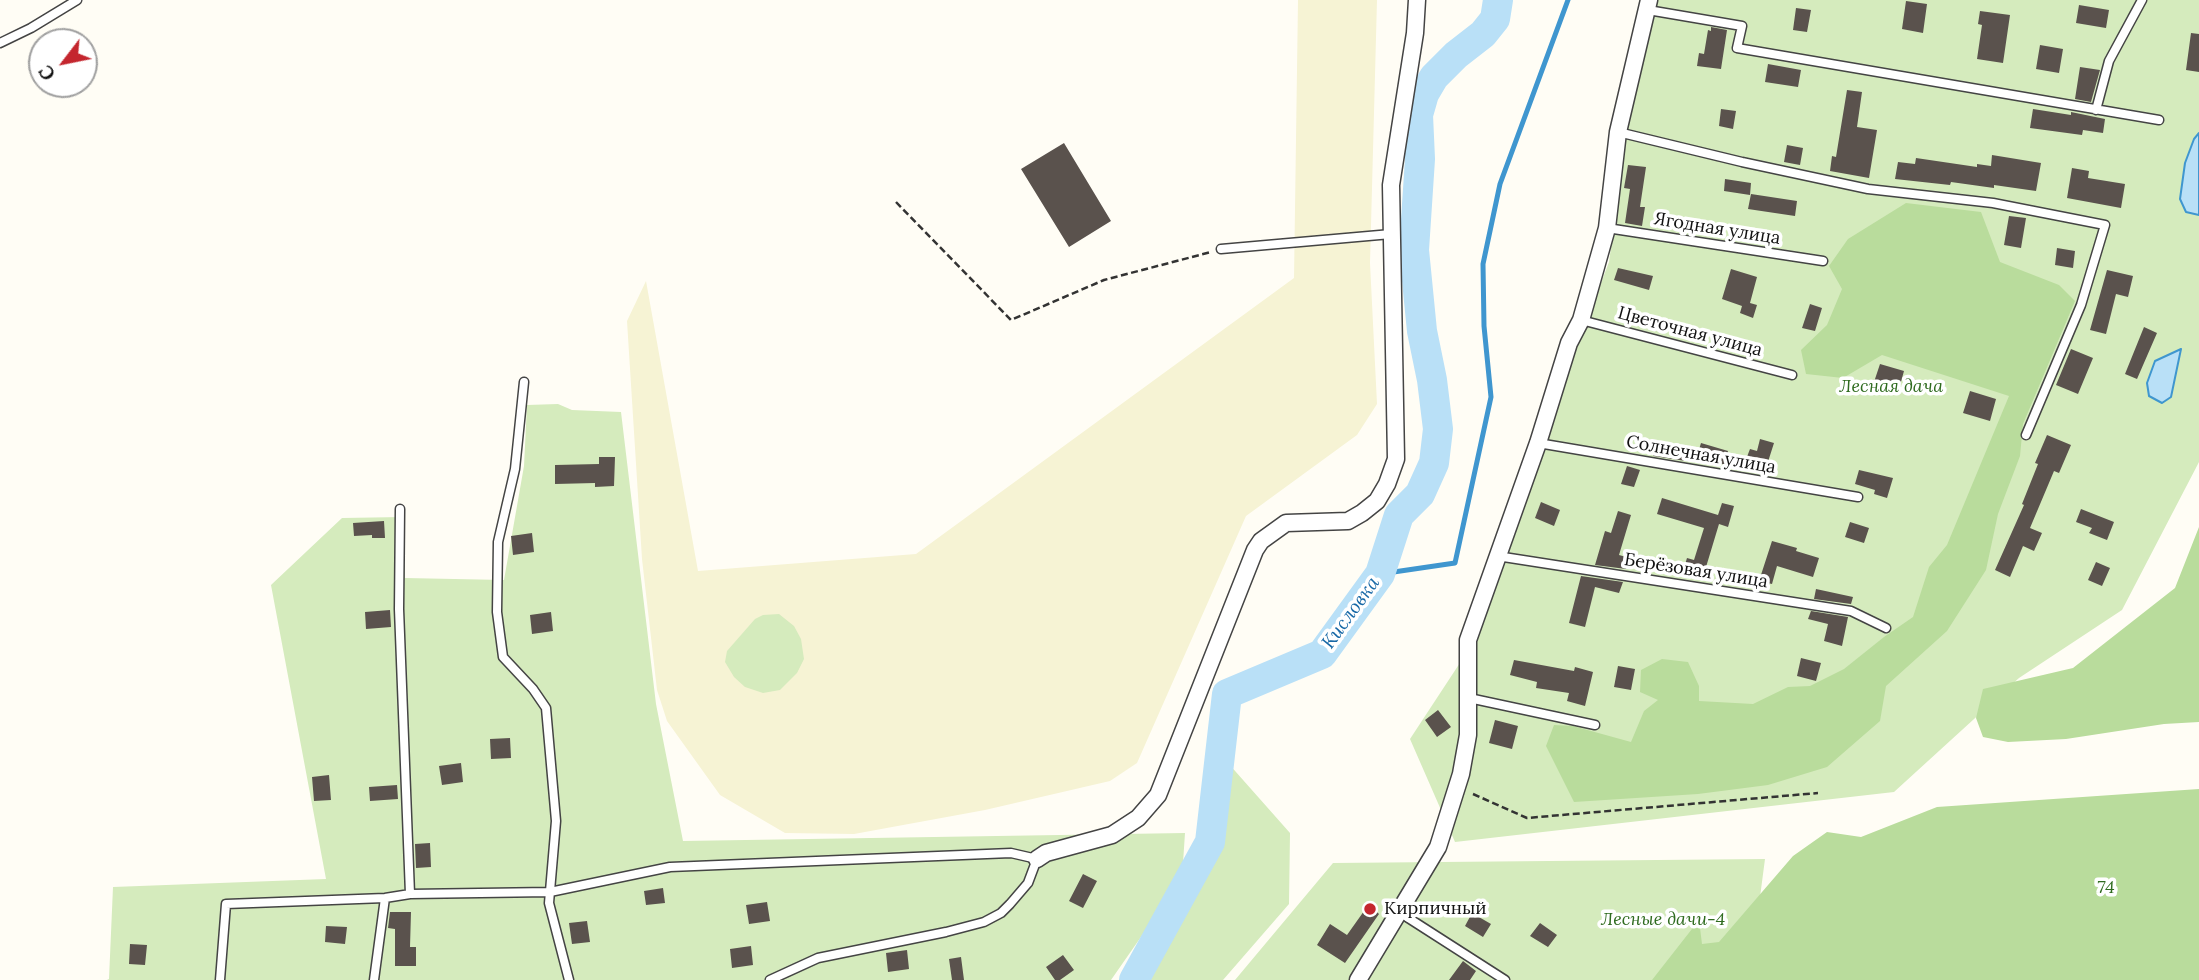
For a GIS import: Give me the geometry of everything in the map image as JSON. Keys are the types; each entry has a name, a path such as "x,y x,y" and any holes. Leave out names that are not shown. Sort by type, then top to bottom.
{"street":[{"path":"1037,859 1046,853 1112,835 1138,818 1158,795 1255,550 1261,541 1286,523 1348,521 1377,500 1387,484 1396,459 1391,185 1415,33 1417,0"},
{"path":"1357,980 1438,847 1457,787 1468,736 1468,640 1538,443 1569,343 1581,320 1607,228 1618,132 1649,5"}],"lane":[{"path":"0,43 78,0"},
{"path":"2096,110 2109,61 2142,0"},
{"path":"1649,5 1742,26 1737,48 2159,120"},
{"path":"1618,132 1868,189 1993,203 2105,225 2081,305 2026,435"},
{"name":"Ягодная улица","path":"1607,228 1823,261"},
{"path":"1221,249 1391,234"},
{"name":"Цветочная улица","path":"1581,320 1792,375"},
{"path":"524,382 515,469 498,542 497,612 503,657 533,689 546,708 556,821 549,903 569,980"},
{"name":"Солнечная улица","path":"1538,443 1858,498"},
{"path":"400,509 399,609 410,894"},
{"name":"Берёзовая улица","path":"1497,556 1851,611 1886,628"},
{"path":"1469,698 1595,724"},
{"path":"219,980 226,904 385,898 410,894 550,892 670,867 1011,853 1037,859 1028,883 1001,913 984,922 818,958 770,980"},
{"path":"374,980 385,898"},
{"path":"1399,912 1505,980"}],"path":[{"path":"896,202 1011,320 1104,280 1221,249"},
{"path":"1457,787 1527,818 1818,793"}],"shaded area":[{"path":"1298,0 1377,0 1370,263 1377,404 1357,435 1246,516 1137,763 1110,781 985,810 854,834 785,833 720,795 667,721 657,690 642,559 627,321 646,281 698,571 916,554 1294,278"}],"green space":[{"name":"Лесная дача","path":"1644,0 2199,0 2199,462 2122,610 2019,678 1894,792 1455,842 1410,739 1473,643 1565,377 1609,262"},
{"path":"1906,203 1981,212 2000,262 2059,285 2075,301 2023,424 2020,456 1998,514 1986,570 1947,631 1886,686 1880,721 1827,767 1768,785 1698,794 1574,802 1546,746 1554,725 1573,726 1631,742 1644,711 1658,700 1640,692 1641,670 1662,659 1688,662 1699,686 1699,701 1753,704 1788,687 1810,686 1844,669 1913,617 1929,567 1947,545 2009,396 1882,355 1843,378 1806,374 1801,350 1827,325 1842,289 1829,266 1848,239"},
{"path":"558,404 572,410 621,412 656,704 683,841 1185,833 1182,878 1111,980 107,980 113,887 326,879 271,585 342,518 403,517 405,578 504,580 524,466 527,405"},
{"path":"2199,527 2199,722 2164,724 2066,739 2008,742 1983,737 1976,718 1983,689 2073,668 2175,588"},
{"path":"779,614 794,626 801,639 804,659 797,673 780,690 763,693 745,687 734,677 725,662 727,651 755,619 763,615"},
{"path":"1228,763 1290,833 1289,904 1223,980 1141,980 1184,904"},
{"name":"74","path":"2199,789 2199,980 1652,980 1699,920 1702,944 1719,942 1793,856 1827,832 1861,837 1937,807"},
{"name":"Лесные дачи-4","path":"1765,859 1752,958 1737,980 1235,980 1333,863"}],"water":[{"path":"2199,133 2199,215 2186,212 2180,199 2185,163"},
{"path":"2181,349 2171,397 2162,403 2149,396 2147,383 2155,361"}],"building":[{"path":"1906,1 1927,4 1923,33 1902,29"},
{"path":"2079,5 2109,10 2106,28 2076,23"},
{"path":"1796,8 1811,10 1807,32 1793,30"},
{"path":"1980,11 2010,15 2003,63 1977,59 1982,25 1978,24"},
{"path":"1711,27 1727,30 1721,69 1697,66 1699,53 1704,54 1708,30 1711,31"},
{"path":"2191,33 2199,34 2199,72 2186,70"},
{"path":"2040,45 2063,49 2059,73 2036,69"},
{"path":"1768,64 1801,70 1798,87 1765,82"},
{"path":"2080,67 2100,70 2091,102 2075,99"},
{"path":"1847,90 1862,92 1857,127 1877,130 1869,178 1830,171 1832,156 1836,157"},
{"path":"1721,109 1736,111 1733,129 1719,126"},
{"path":"2033,109 2071,115 2071,112 2105,119 2103,133 2083,130 2082,135 2030,128"},
{"path":"1064,143 1111,221 1069,247 1021,169"},
{"path":"1787,145 1803,148 1800,165 1784,162"},
{"path":"1992,155 2041,163 2036,191 1994,185 1994,188 1895,179 1898,162 1915,164 1916,158 1977,167 1977,164 1991,166"},
{"path":"1628,165 1646,167 1640,207 1645,207 1642,226 1625,223 1630,189 1624,188"},
{"path":"2072,168 2089,171 2088,178 2125,184 2121,208 2067,198"},
{"path":"1725,179 1751,183 1750,195 1724,191"},
{"path":"1751,194 1797,201 1795,216 1748,209"},
{"path":"2009,216 2026,218 2021,248 2004,245"},
{"path":"2057,248 2075,251 2073,268 2055,265"},
{"path":"1618,268 1653,276 1649,290 1614,280"},
{"path":"1731,269 1757,277 1750,303 1757,305 1753,318 1740,313 1742,306 1722,299"},
{"path":"2107,270 2133,276 2128,297 2116,294 2106,334 2090,330"},
{"path":"1810,304 1822,308 1815,331 1802,328"},
{"path":"2144,327 2157,333 2137,379 2125,374"},
{"path":"2071,349 2093,358 2078,394 2056,385"},
{"path":"1880,364 1904,371 1899,389 1874,382"},
{"path":"1970,391 1996,399 1990,421 1963,413"},
{"path":"2047,435 2071,445 2059,473 2054,471 2030,528 2042,533 2034,551 2023,546 2010,577 1995,570 2024,505 2022,504 2038,464 2035,463"},
{"path":"1760,439 1774,443 1766,468 1745,462 1750,449 1757,451"},
{"path":"1657,442 1689,452 1686,461 1653,456"},
{"path":"1701,443 1728,451 1725,465 1697,456"},
{"path":"599,457 615,457 614,486 595,487 595,483 555,484 555,465 599,464"},
{"path":"1627,466 1640,470 1634,487 1621,484"},
{"path":"1859,470 1893,478 1887,498 1874,494 1875,490 1855,484"},
{"path":"1662,498 1718,515 1722,503 1734,506 1728,527 1719,524 1703,577 1683,571 1687,558 1694,560 1704,528 1657,514"},
{"path":"1541,502 1560,510 1554,526 1535,518"},
{"path":"2081,509 2114,522 2107,540 2089,533 2092,528 2076,522"},
{"path":"1618,511 1631,515 1619,555 1630,558 1626,569 1595,565 1605,531 1611,533"},
{"path":"384,521 385,538 372,538 372,535 354,536 353,523"},
{"path":"1850,522 1869,528 1864,543 1845,537"},
{"path":"532,533 534,552 513,555 511,536"},
{"path":"1772,541 1819,558 1813,577 1777,566 1772,584 1759,581"},
{"path":"2096,562 2110,568 2102,586 2088,580"},
{"path":"1581,576 1623,582 1619,593 1595,587 1585,627 1569,623"},
{"path":"1816,589 1853,597 1851,604 1814,599"},
{"path":"390,610 391,627 366,629 365,612"},
{"path":"1811,611 1848,617 1842,646 1824,641 1828,624 1808,619"},
{"path":"551,612 553,631 532,634 530,615"},
{"path":"1801,658 1821,663 1816,681 1797,676"},
{"path":"1514,660 1574,671 1575,667 1593,672 1585,706 1567,701 1569,693 1536,688 1537,682 1510,675"},
{"path":"1618,666 1635,669 1631,690 1614,687"},
{"path":"1438,710 1451,727 1437,737 1425,720"},
{"path":"1495,720 1518,726 1512,749 1489,743"},
{"path":"510,738 511,758 491,759 490,739"},
{"path":"461,763 463,782 442,785 439,766"},
{"path":"329,775 331,800 314,801 312,777"},
{"path":"397,785 398,799 370,801 369,787"},
{"path":"430,843 431,867 416,868 415,844"},
{"path":"1083,874 1097,881 1083,908 1069,901"},
{"path":"663,888 665,903 646,905 644,891"},
{"path":"767,902 770,921 749,924 746,905"},
{"path":"1369,904 1379,914 1345,963 1317,945 1330,924 1347,935"},
{"path":"390,912 411,912 410,947 416,947 416,966 395,966 395,929 388,928"},
{"path":"1472,913 1491,924 1483,937 1465,926"},
{"path":"587,921 590,942 572,944 569,923"},
{"path":"1540,923 1557,935 1548,947 1530,936"},
{"path":"326,926 347,927 345,944 325,942"},
{"path":"130,944 147,945 145,965 129,964"},
{"path":"751,946 753,965 732,968 730,949"},
{"path":"907,950 909,969 888,972 886,953"},
{"path":"1063,955 1074,970 1060,980 1055,980 1046,967"},
{"path":"961,957 964,980 952,980 949,959"},
{"path":"1463,961 1476,971 1470,980 1449,980"}],"waterway":[{"name":"Кисловка","path":"1134,980 1210,842 1227,694 1322,654 1380,574 1399,515 1420,494 1434,463 1438,429 1422,331 1414,250 1420,159 1418,115 1424,94 1434,77 1483,34 1495,19 1498,0"},
{"path":"1380,574 1455,563 1491,397 1484,326 1483,264 1500,184 1568,0"}],"place":[{"name":"Кирпичный","path":"1370,909"}]}
